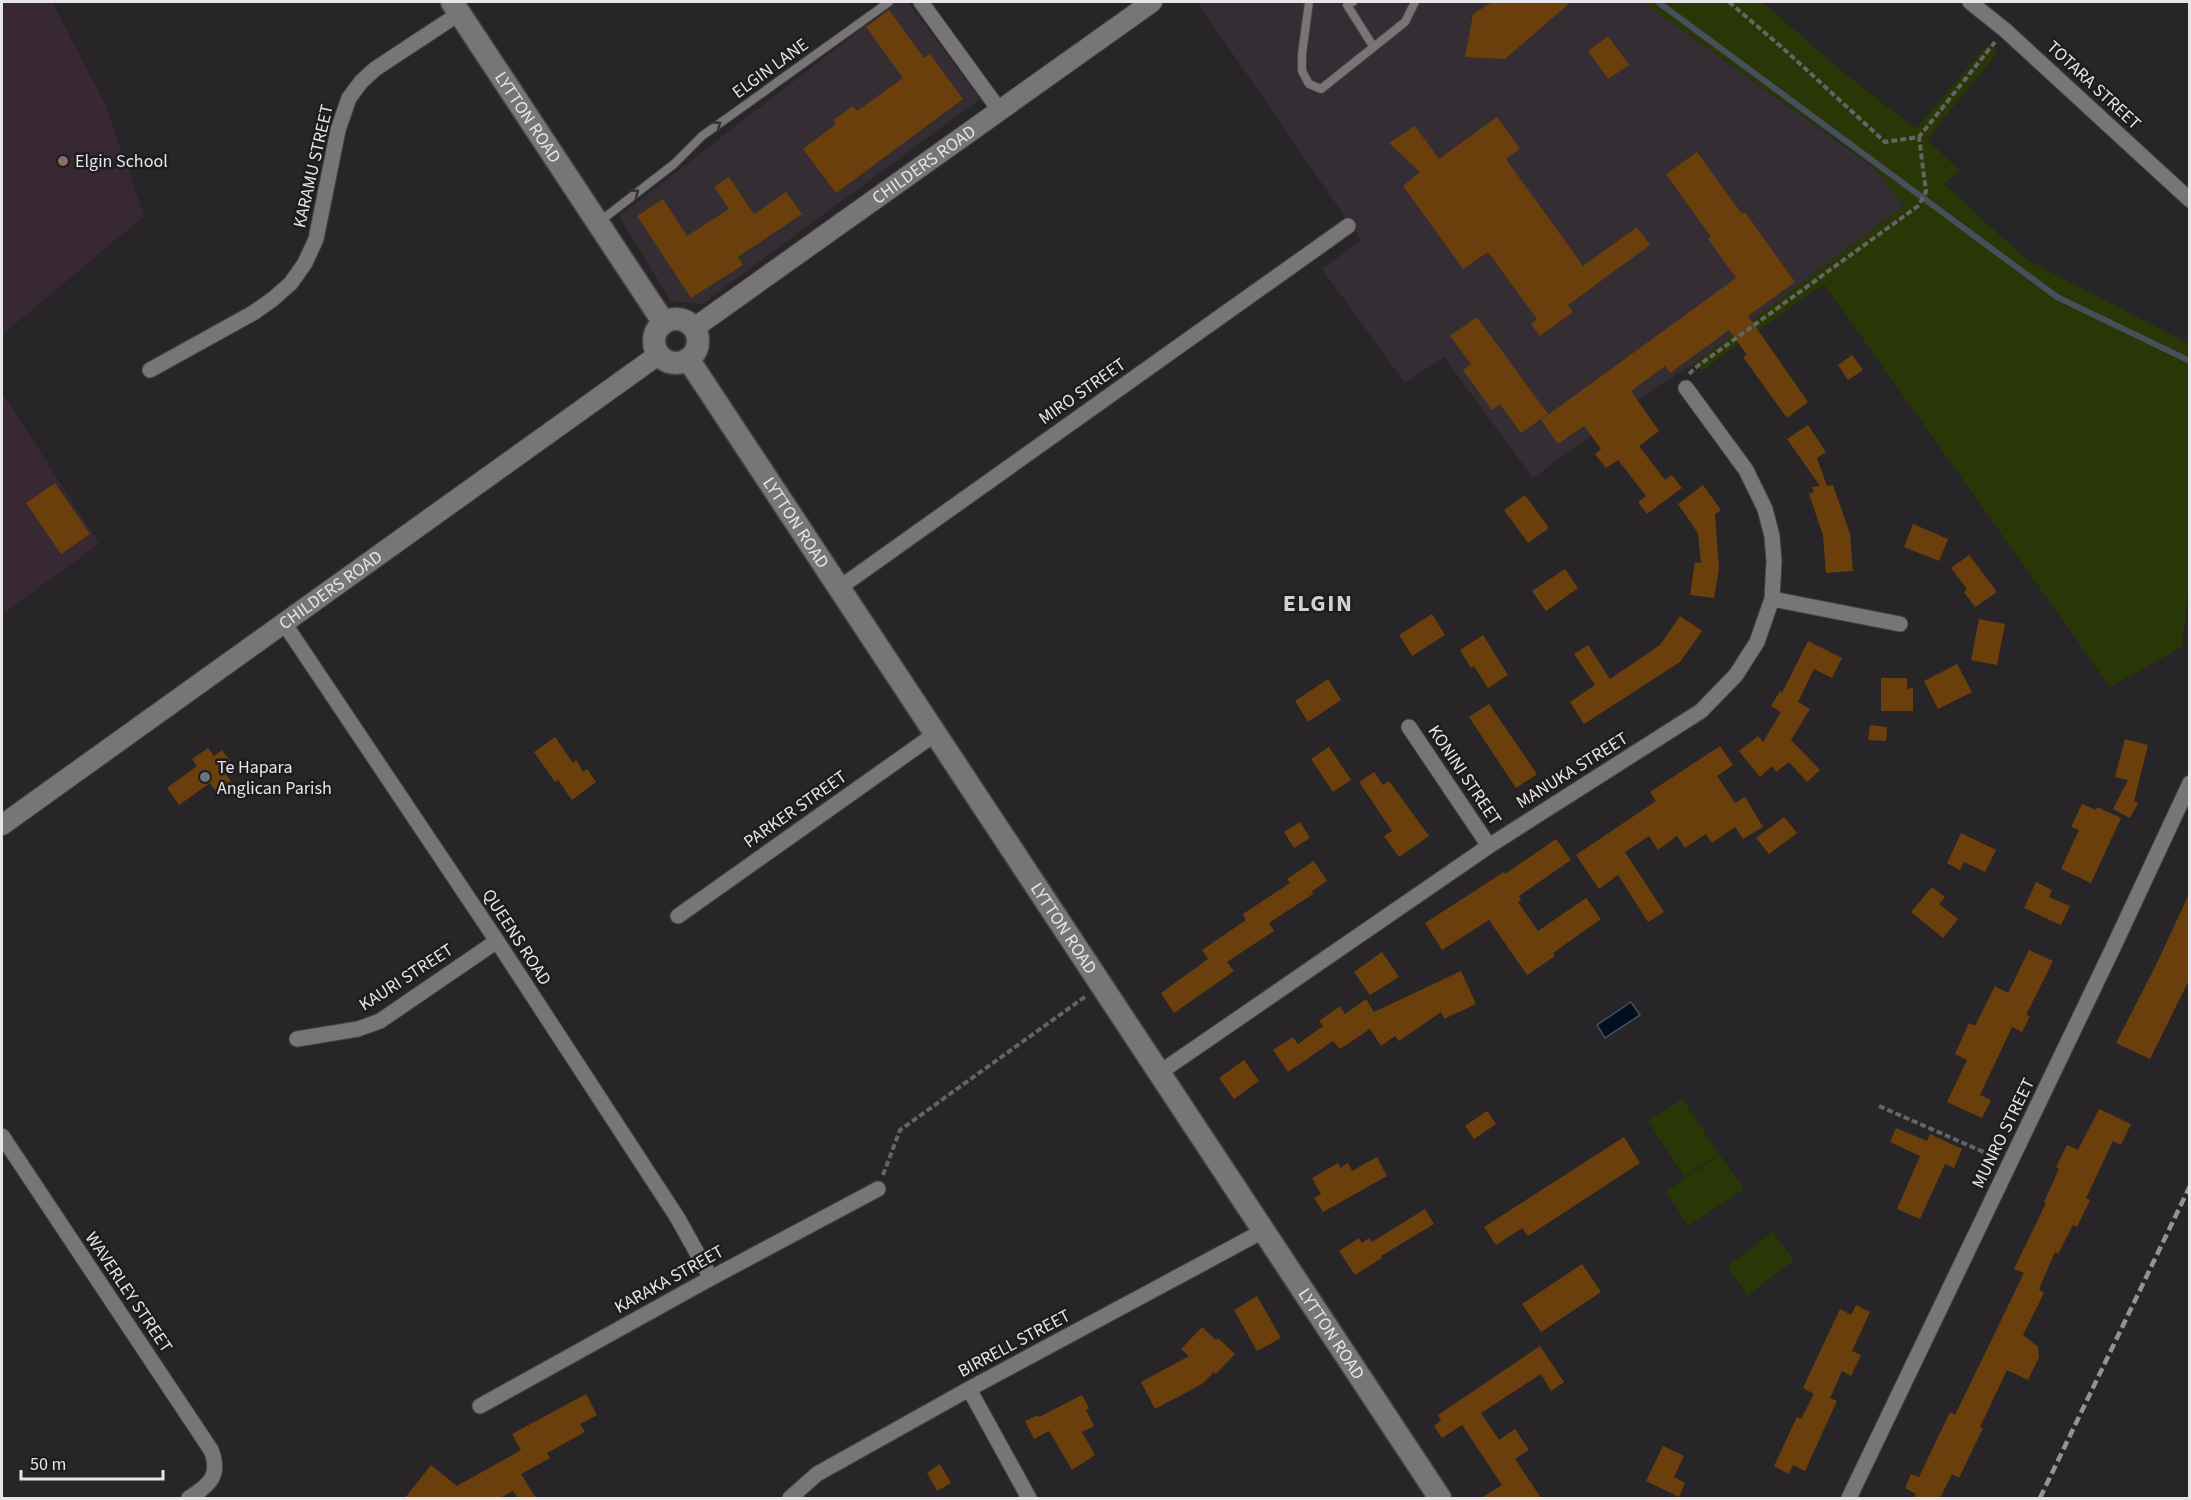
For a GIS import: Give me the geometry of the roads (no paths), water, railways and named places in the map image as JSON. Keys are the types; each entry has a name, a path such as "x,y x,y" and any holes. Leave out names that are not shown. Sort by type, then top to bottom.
{"main road":[{"name":"LYTTON ROAD","path":"456,8 664,323"},
{"path":"673,320 685,321 694,328 699,344 695,353 688,359 678,363 669,362 658,355 652,343 654,334 664,323 673,320"},
{"name":"LYTTON ROAD","path":"688,359 1440,1498"}],"street":[{"path":"921,2 1000,111"},
{"name":"CHILDERS ROAD","path":"694,328 1152,2"},
{"name":"TOTARA STREET","path":"1970,2 2005,30 2190,200"},
{"name":"KARAMU STREET","path":"150,370 253,313 291,283 305,263 316,239 338,129 350,98 361,82 375,69 456,8"},
{"name":"MIRO STREET","path":"839,588 1348,226"},
{"name":"CHILDERS ROAD","path":"2,825 658,355"},
{"name":"MANUKA STREET","path":"1159,1072 1489,846 1701,711 1736,675 1757,642 1772,599 1774,561 1772,536 1765,509 1746,470 1686,388"},
{"path":"1772,599 1900,624"},
{"name":"QUEENS ROAD","path":"284,623 677,1217 711,1278"},
{"name":"KONINI STREET","path":"1409,727 1489,846"},
{"name":"PARKER STREET","path":"678,916 935,734"},
{"name":"MUNRO STREET","path":"1849,1498 2190,783"},
{"name":"KAURI STREET","path":"297,1039 358,1029 380,1021 496,941"},
{"name":"WAVERLEY STREET","path":"2,1136 211,1450 215,1461 215,1473 207,1485 189,1498"},
{"name":"KARAKA STREET","path":"480,1406 711,1278 878,1189"},
{"name":"BIRRELL STREET","path":"790,1498 817,1474 969,1389 1263,1231"},
{"path":"969,1389 1029,1498"}],"lane":[{"name":"ELGIN LANE","path":"597,223 674,164 702,136 889,2"},
{"path":"1309,2 1302,71 1309,84 1321,89 1405,22 1415,2"},
{"path":"1353,2 1347,5 1373,46"}],"water":[{"path":"1631,1002 1640,1015 1605,1038 1597,1025"}],"waterway":[{"path":"1658,2 2057,297 2190,361"}],"railway":[{"path":"2040,1498 2190,1186"}],"place":[{"name":"Elgin School","path":"63,161"},
{"name":"Te Hapara Anglican Parish","path":"205,777"}],"district":[{"name":"ELGIN","path":"1318,603"}]}
